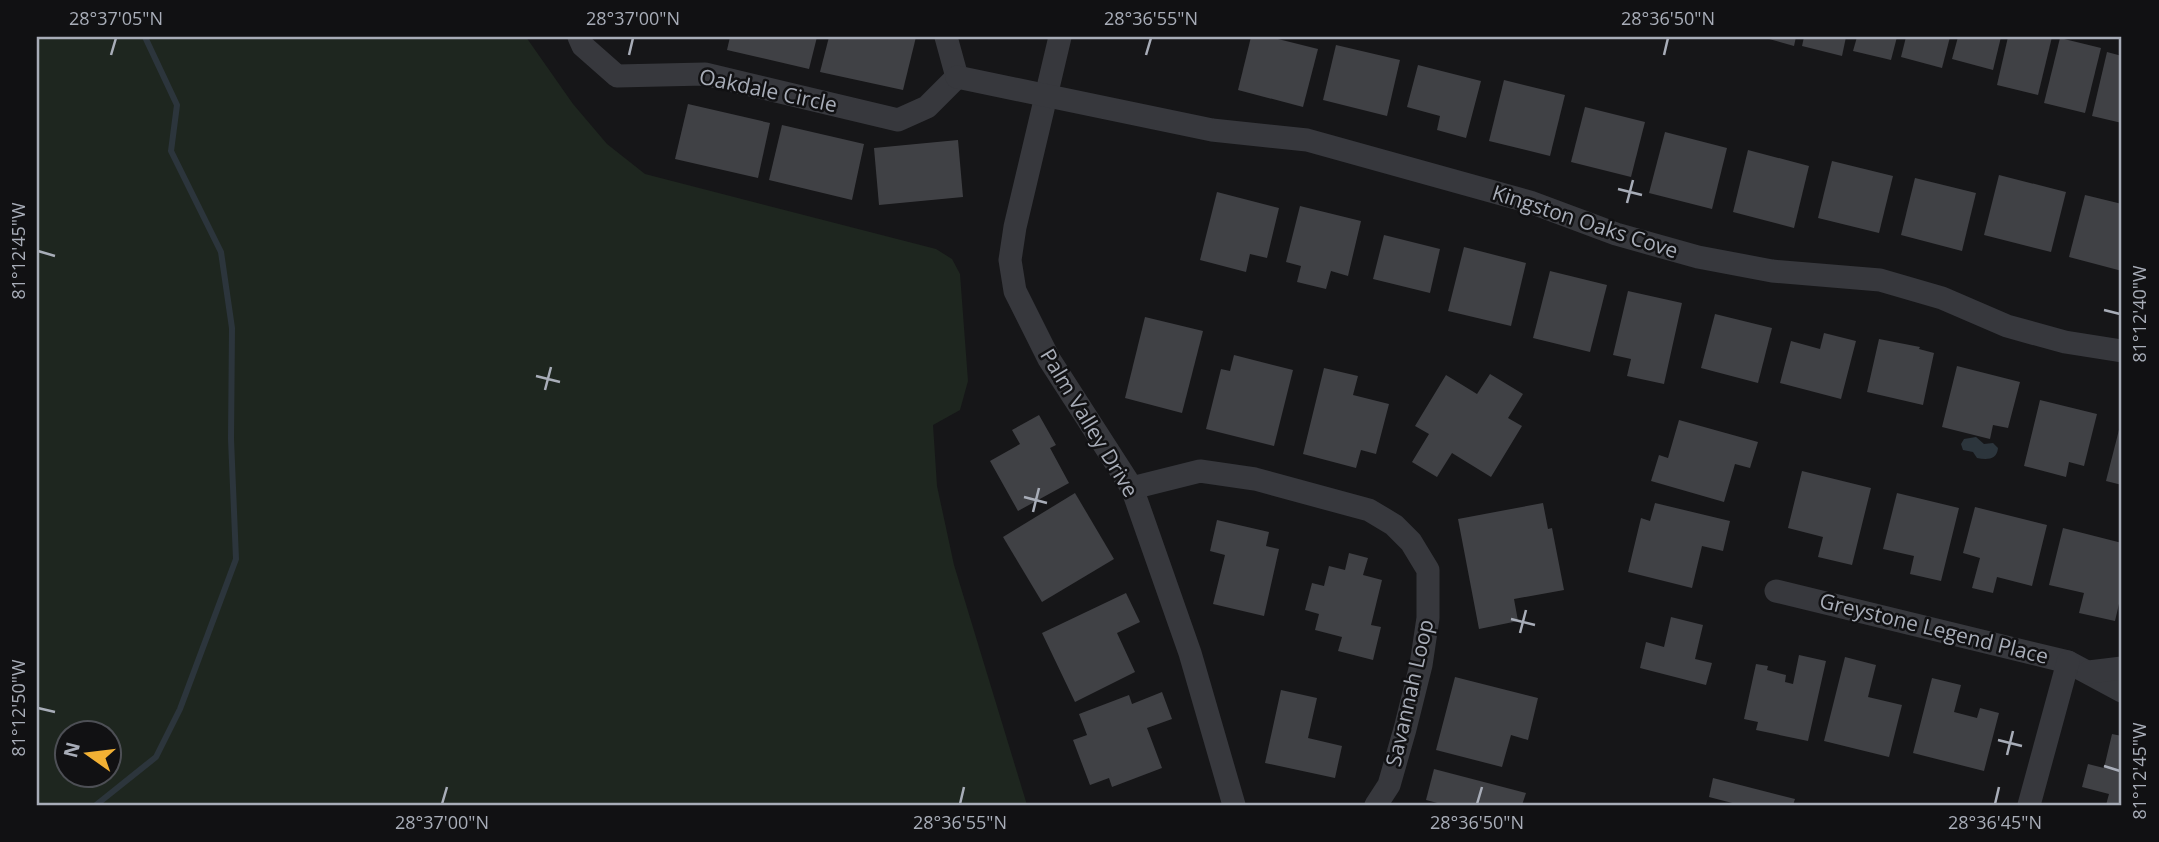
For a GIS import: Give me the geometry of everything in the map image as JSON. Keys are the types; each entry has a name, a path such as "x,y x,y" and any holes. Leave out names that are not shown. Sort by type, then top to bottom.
{"street":[{"name":"Oakdale Circle","path":"579,37 583,46 617,76 705,74 898,120 927,107 957,77"},
{"path":"946,37 957,77 1046,94"},
{"name":"Palm Valley Drive","path":"1060,37 1015,226 1010,260 1015,291 1049,359 1132,488 1190,653 1234,805"},
{"name":"Kingston Oaks Cove","path":"1046,94 1212,130 1307,141 1530,202 1616,234 1698,257 1772,271 1880,280 1942,298 2007,326 2065,342 2122,351"},
{"name":"Savannah Loop","path":"1132,488 1200,471 1255,479 1369,510 1394,525 1411,542 1428,570 1428,618 1421,666 1405,729 1389,785 1376,805"},
{"name":"Greystone Legend Place","path":"1776,591 2068,662 2122,691"},
{"path":"2029,805 2068,662"},
{"path":"2089,672 2122,668"}],"shaded area":[{"path":"37,37 526,37 573,104 607,144 645,174 936,249 952,259 960,274 968,381 960,410 933,425 937,486 954,565 1027,805 37,805"},
{"path":"1976,437 1984,444 1993,443 1998,448 1996,455 1981,459 1973,452 1963,450 1961,444 1964,439"}],"building":[{"path":"730,37 817,37 809,69 727,50"},
{"path":"829,37 916,37 903,90 820,72"},
{"path":"1251,37 1270,37 1318,49 1303,107 1238,90"},
{"path":"1762,37 1796,37 1794,46"},
{"path":"1804,37 1846,37 1842,56 1802,46"},
{"path":"1857,37 1897,37 1891,60 1853,51"},
{"path":"1906,37 1950,37 1942,68 1901,57"},
{"path":"1958,37 2001,37 1993,70 1952,59"},
{"path":"2008,37 2052,37 2038,95 1997,85"},
{"path":"2060,38 2101,48 2085,113 2044,103"},
{"path":"1336,45 1400,60 1387,116 1323,100"},
{"path":"2107,52 2122,56 2122,123 2092,116"},
{"path":"1418,65 1481,81 1466,138 1437,130 1440,116 1407,107"},
{"path":"1504,80 1565,95 1550,156 1489,141"},
{"path":"688,104 770,123 758,178 675,159"},
{"path":"1585,107 1645,122 1631,177 1571,162"},
{"path":"782,125 864,144 852,200 769,180"},
{"path":"1665,132 1727,148 1712,209 1649,193"},
{"path":"958,140 963,197 879,205 874,148"},
{"path":"1748,150 1809,166 1794,228 1733,212"},
{"path":"1832,161 1893,176 1879,233 1818,218"},
{"path":"1999,175 2066,192 2051,252 1984,235"},
{"path":"1915,178 1976,193 1962,251 1901,235"},
{"path":"1217,192 1279,208 1267,258 1250,254 1246,272 1200,260"},
{"path":"2085,195 2122,204 2122,271 2069,257"},
{"path":"1300,206 1361,221 1348,276 1331,271 1326,289 1297,282 1301,266 1286,262"},
{"path":"1384,235 1440,249 1430,293 1373,279"},
{"path":"1464,247 1526,263 1511,326 1448,311"},
{"path":"1550,271 1607,285 1590,352 1533,338"},
{"path":"1628,291 1682,303 1664,384 1627,376 1631,359 1613,355"},
{"path":"1715,314 1772,328 1758,383 1701,368"},
{"path":"1145,317 1203,331 1182,413 1125,398"},
{"path":"1824,333 1856,341 1841,399 1780,383 1791,341 1820,349"},
{"path":"1879,339 1920,347 1919,349 1934,353 1923,405 1867,392"},
{"path":"1234,355 1293,370 1274,446 1206,429 1221,369 1230,371"},
{"path":"1957,366 2020,382 2008,428 1993,425 1990,439 1942,427"},
{"path":"1324,368 1358,376 1353,395 1389,404 1376,454 1361,450 1356,468 1303,454"},
{"path":"1490,374 1523,394 1508,418 1522,426 1491,477 1452,453 1437,477 1412,462 1429,434 1415,426 1446,375 1477,394"},
{"path":"2040,400 2097,414 2084,466 2069,462 2066,477 2024,466"},
{"path":"1039,415 1056,445 1050,448 1069,483 1018,511 990,461 1020,444 1012,430"},
{"path":"1679,420 1758,442 1750,468 1735,464 1724,502 1651,481 1659,455 1668,458"},
{"path":"2122,422 2122,485 2106,481"},
{"path":"1802,471 1871,488 1852,565 1818,557 1823,537 1788,528"},
{"path":"1075,493 1114,559 1042,602 1003,537"},
{"path":"1897,493 1959,508 1941,581 1910,574 1914,556 1883,549"},
{"path":"1543,503 1548,529 1552,528 1564,590 1514,599 1518,621 1479,629 1458,519"},
{"path":"1655,503 1730,521 1723,551 1702,546 1692,588 1628,572 1641,518 1650,521"},
{"path":"1975,507 2047,525 2032,586 1997,577 1993,593 1972,588 1980,558 1963,553"},
{"path":"1217,520 1269,532 1266,546 1279,549 1264,616 1213,604 1225,555 1210,551"},
{"path":"2063,528 2122,543 2122,591 2115,621 2079,613 2084,593 2049,585"},
{"path":"1349,553 1368,558 1363,575 1382,580 1371,625 1381,627 1373,660 1338,651 1342,637 1315,630 1319,614 1305,610 1312,583 1324,586 1329,566 1345,570"},
{"path":"1126,593 1140,622 1117,633 1135,672 1075,702 1042,633"},
{"path":"1671,617 1703,625 1695,659 1712,663 1706,685 1640,668 1646,642 1664,647"},
{"path":"1799,655 1826,661 1808,741 1756,730 1758,722 1744,719 1756,664 1768,666 1767,670 1786,675 1785,682 1793,684"},
{"path":"1845,657 1876,665 1868,697 1902,705 1889,757 1824,741"},
{"path":"1455,677 1538,698 1528,740 1511,735 1502,767 1436,750"},
{"path":"1932,678 1961,685 1954,712 1977,718 1980,708 1999,713 1984,771 1913,753"},
{"path":"1281,690 1317,698 1308,738 1342,746 1335,778 1265,763"},
{"path":"1162,692 1172,719 1147,728 1162,768 1112,787 1109,778 1090,785 1073,740 1087,735 1079,714 1129,695 1132,704"},
{"path":"2112,734 2122,736 2122,805 2106,805 2109,794 2082,787 2088,764 2104,768"},
{"path":"1434,769 1526,793 1522,805 1445,805 1426,800"},
{"path":"1713,778 1795,799 1793,805 1740,805 1709,797"}],"waterway":[{"path":"96,805 156,757 180,709 236,559 231,439 232,328 221,252 171,151 177,105 145,37"}]}
